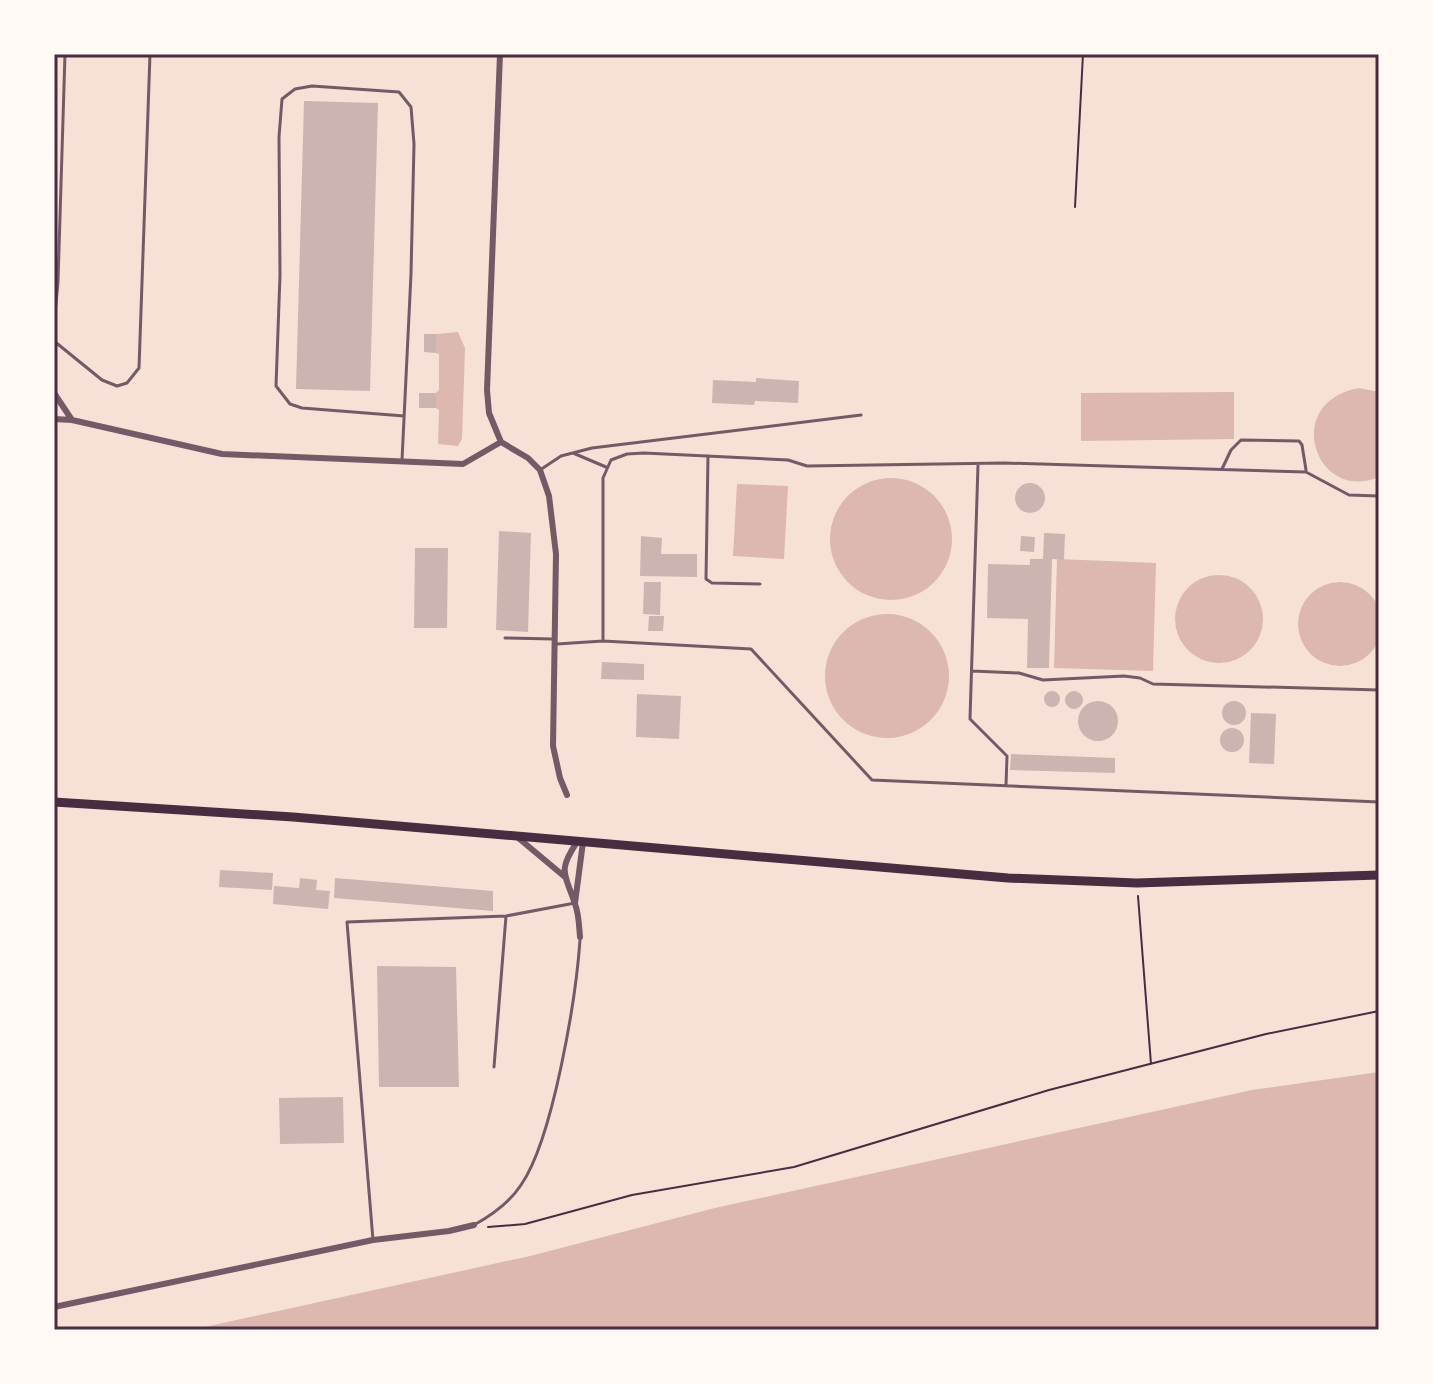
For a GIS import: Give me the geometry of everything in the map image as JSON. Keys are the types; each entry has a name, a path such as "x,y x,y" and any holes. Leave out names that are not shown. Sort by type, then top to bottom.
{"main road":[{"path":"54,802 516,836 1008,878 1137,883 1379,875"}],"street":[{"path":"500,54 487,390 489,413 501,442 528,458 540,470 549,496 556,554 553,746 567,795"},
{"path":"54,393 72,420"},
{"path":"54,419 72,420 222,454 463,464 501,442"},
{"path":"516,836 565,877"},
{"path":"580,842 566,861 565,877 575,903 580,937"},
{"path":"575,903 580,842"},
{"path":"54,1307 373,1240 474,1225"}],"lane":[{"path":"54,324 65,54"},
{"path":"54,341 111,384 127,383 139,368 150,54"},
{"path":"402,460 411,274 414,144 411,107 399,92 312,86 295,89 282,99 279,137 280,275 276,386 290,404 302,408 404,416"},
{"path":"540,470 561,456 573,453 749,427 861,415"},
{"path":"1222,469 1231,450 1241,440 1299,441 1306,472"},
{"path":"573,453 606,467"},
{"path":"603,641 603,478 606,467 617,457 627,454 788,460 807,466 978,463 1306,472 1349,495 1379,496"},
{"path":"708,456 706,579 712,583 760,584"},
{"path":"978,463 970,719 1007,756 1006,785"},
{"path":"505,638 751,649 872,780 1379,802"},
{"path":"972,671 1019,673 1043,680 1124,676 1153,684 1379,690"},
{"path":"373,1240 347,922 506,916 575,903"},
{"path":"494,1067 506,916"},
{"path":"474,1225 510,1199 521,1185 538,1150 563,1050 580,937"}],"path":[{"path":"1075,207 1083,54"},
{"path":"1137,883 1151,1064"},
{"path":"474,1225 525,1224 632,1195 794,1167 1049,1090 1266,1034 1379,1011"}],"shaded area":[{"path":"458,332 465,348 462,439 458,446 438,444 436,393 439,390 439,354 436,353 437,334"},
{"path":"1359,388 1379,392 1379,477 1357,482 1338,476 1324,464 1316,448 1314,429 1320,412 1335,397"},
{"path":"1234,392 1234,439 1081,441 1081,393"},
{"path":"891,478 914,482 934,496 948,516 952,539 948,562 934,582 914,596 891,600 868,596 848,582 834,562 830,539 834,516 848,496 868,482"},
{"path":"737,484 788,486 784,559 733,556"},
{"path":"1057,559 1156,563 1153,671 1054,668"},
{"path":"1219,575 1236,579 1250,588 1259,602 1263,619 1259,636 1250,650 1236,659 1219,663 1202,659 1188,650 1179,636 1175,619 1179,602 1188,588 1202,579"},
{"path":"1332,582 1348,582 1364,589 1375,600 1382,624 1379,640 1370,654 1348,666 1332,666 1316,659 1305,648 1298,632 1298,616 1305,600 1316,589"},
{"path":"887,614 911,619 931,632 944,652 949,676 944,700 931,720 911,733 887,738 863,733 843,720 830,700 825,676 830,652 843,632 863,619"},
{"path":"1379,1072 1379,1330 191,1330 530,1256 715,1208 1252,1090"}],"building":[{"path":"304,101 378,103 370,391 296,389"},
{"path":"424,334 437,334 436,353 424,352"},
{"path":"756,378 799,381 798,403 712,403 713,380 756,382"},
{"path":"419,393 436,393 436,408 419,408"},
{"path":"1030,483 1041,487 1045,498 1041,509 1030,513 1019,509 1015,498 1019,487"},
{"path":"499,531 531,533 528,632 496,630"},
{"path":"1044,533 1065,534 1064,560 1052,559 1049,668 1027,668 1028,619 987,618 988,564 1030,565 1030,559 1043,559"},
{"path":"641,536 662,538 661,554 697,554 697,577 640,576"},
{"path":"1021,536 1035,537 1034,552 1020,551"},
{"path":"415,548 448,548 447,628 414,628"},
{"path":"644,582 661,582 660,615 643,614"},
{"path":"649,616 664,616 663,631 648,631"},
{"path":"602,662 644,664 644,680 601,679"},
{"path":"1049,691 1055,691 1060,699 1058,705 1049,707 1044,702 1044,696"},
{"path":"1074,691 1083,700 1074,709 1065,700"},
{"path":"637,694 681,696 679,739 636,737"},
{"path":"1098,701 1112,707 1118,721 1112,735 1098,741 1084,735 1078,721 1084,707"},
{"path":"1234,701 1242,705 1246,713 1242,721 1234,725 1226,721 1222,713 1226,705"},
{"path":"1251,713 1276,714 1274,764 1249,763"},
{"path":"1232,728 1241,731 1244,740 1241,749 1232,752 1223,749 1220,740 1223,731"},
{"path":"1011,754 1115,758 1115,773 1010,770"},
{"path":"220,870 273,873 272,890 219,887"},
{"path":"300,878 317,880 316,890 330,891 328,909 273,904 274,886 299,888"},
{"path":"335,878 493,891 493,911 334,898"},
{"path":"377,966 456,967 459,1087 379,1087"},
{"path":"343,1097 344,1143 280,1144 279,1098"}]}
